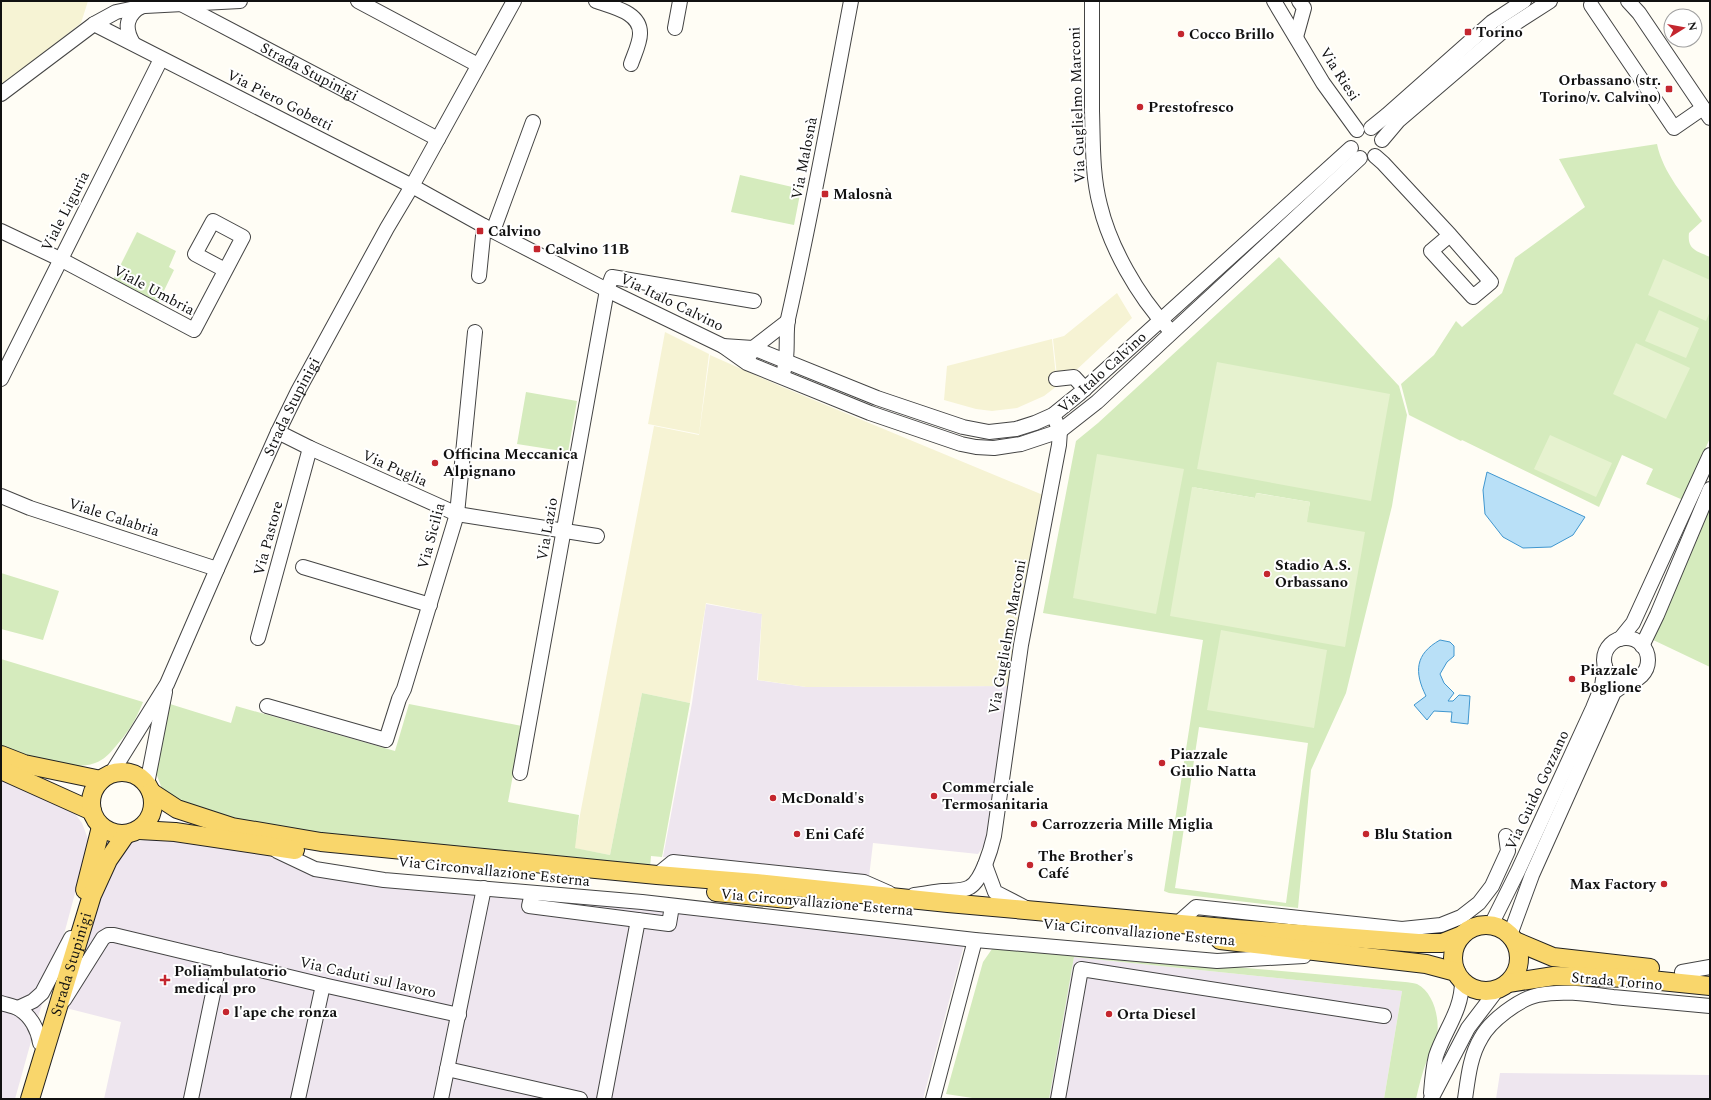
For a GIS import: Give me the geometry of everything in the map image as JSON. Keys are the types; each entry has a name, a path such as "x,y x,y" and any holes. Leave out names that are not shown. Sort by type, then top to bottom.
{"main road":[{"name":"Via Circonvallazione Esterna","path":"1,755 24,764 106,777 121,772 131,773 140,778 149,788 177,809 232,827 321,842 657,875 756,883 1030,911 1418,943 1442,943 1462,935 1470,929 1480,925 1491,925"},
{"path":"1,770 92,812"},
{"path":"101,827 95,820 90,803 96,786 106,777"},
{"path":"133,832 147,822 152,813 153,803 149,788"},
{"name":"Via Circonvallazione Esterna","path":"101,827 113,833 175,832 323,854 466,869 1234,941 1426,964 1459,976 1470,987 1488,991 1502,986 1554,976 1631,978 1710,986"},
{"name":"Strada Stupinigi","path":"24,1099 95,856 101,827"},
{"name":"Strada Stupinigi","path":"30,1099 92,895 108,860 133,832"},
{"path":"1491,925 1501,928 1512,938 1553,957 1710,975"},
{"path":"1459,976 1453,961 1456,943 1462,935"},
{"path":"1502,986 1514,976 1520,959 1518,950 1512,938"}],"street":[{"path":"1,94 94,24 116,12 142,6 240,1"},
{"path":"358,1 478,65"},
{"name":"Strada Stupinigi","path":"106,777 167,684 216,569 278,432 331,329 514,1"},
{"path":"596,1 628,14 634,18 638,24 640,35 631,64"},
{"path":"675,28 680,1"},
{"name":"Via Malosnà","path":"781,378 787,362 788,321 803,252 851,1"},
{"name":"Via Guglielmo Marconi","path":"1092,1 1093,148 1100,205 1109,234 1125,267 1150,307 1171,332"},
{"name":"Via Riesi","path":"1274,1 1323,83 1364,129"},
{"path":"1296,37 1304,8 1299,1"},
{"path":"1364,129 1387,115 1492,22 1524,1"},
{"path":"1382,140 1398,121 1502,32 1550,1"},
{"path":"1591,5 1674,128 1706,113 1639,13 1628,1"},
{"name":"Strada Stupinigi","path":"181,4 438,139"},
{"path":"133,43 128,36 128,22 133,12 142,6"},
{"name":"Via Piero Gobetti","path":"94,24 412,186"},
{"name":"Viale Liguria","path":"1,379 161,59"},
{"path":"479,276 488,228 533,122"},
{"path":"1351,148 1355,155 1360,158 1369,159 1375,156 1382,146 1382,140 1378,132 1364,129"},
{"name":"Via Italo Calvino","path":"723,346 753,348 877,398 963,427 989,432 1016,429 1053,415 1085,389 1351,148 1350,141 1353,134 1364,129"},
{"path":"1375,156 1384,163 1450,234"},
{"name":"Via Italo Calvino","path":"412,186 488,228 607,290 723,346 747,363 870,413 976,447 994,448 1021,444 1060,431 1097,402 1360,158"},
{"path":"1,231 60,259"},
{"name":"Viale Umbria","path":"60,259 194,330 225,270"},
{"name":"Via Italo Calvino","path":"607,290 612,278 754,301"},
{"name":"Via Lazio","path":"520,773 607,290"},
{"path":"747,363 753,348 788,321"},
{"name":"Via Sicilia","path":"267,706 386,740 404,688 457,514 475,332"},
{"name":"Via Italo Calvino","path":"1056,379 1074,377 1085,389"},
{"name":"Via Guglielmo Marconi","path":"962,890 972,886 985,865 994,836 1015,680 1058,455 1060,431 1053,415"},
{"name":"Via Puglia","path":"278,432 310,448 457,514 597,536"},
{"name":"Via Pastore","path":"258,638 310,448"},
{"path":"1620,639 1633,624 1710,455"},
{"path":"1642,646 1657,615 1710,489"},
{"name":"Viale Calabria","path":"1,496 30,508 216,569"},
{"path":"304,567 430,605"},
{"path":"1620,639 1632,639 1642,646 1647,658 1644,671 1634,680 1628,682 1620,681 1608,673 1605,666 1604,654 1615,641 1620,639"},
{"name":"Via Guido Gozzano","path":"1491,925 1518,871 1593,708 1602,686 1605,666"},
{"name":"Via Guido Gozzano","path":"1512,938 1532,875 1614,692 1628,682"},
{"name":"Strada Stupinigi","path":"149,788 167,684"},
{"name":"Via Circonvallazione Esterna","path":"1178,923 1196,907 1402,929 1441,925 1461,917 1479,903 1492,886 1508,851 1506,836"},
{"name":"Via Circonvallazione Esterna","path":"266,846 315,869 384,880 532,892 672,906 975,940 1217,961 1291,956 1368,957"},
{"path":"985,865 995,892 1030,911"},
{"path":"441,1099 484,888"},
{"name":"Via Circonvallazione Esterna","path":"899,898 943,891 962,890"},
{"name":"Via Circonvallazione Esterna","path":"532,892 529,906 669,924 672,906"},
{"path":"604,1099 638,920"},
{"name":"Via Caduti sul lavoro","path":"54,1017 102,938 108,935 114,935 323,985 459,1015"},
{"path":"18,1008 33,1001 42,993 71,938"},
{"path":"933,1099 975,940"},
{"path":"191,1099 220,960"},
{"path":"1682,972 1710,967"},
{"path":"1058,1099 1081,969 1384,1016"},
{"path":"1430,1099 1433,1068 1437,1055 1460,1002 1459,976"},
{"path":"298,1099 323,985"},
{"path":"1430,1099 1468,1028 1502,986"},
{"name":"Strada Torino","path":"1465,1099 1470,1066 1481,1036 1500,1016 1523,1000 1537,995 1551,993 1582,994 1710,1006"},
{"path":"1,1003 18,1008 30,1018 40,1043"},
{"path":"447,1069 564,1098 580,1099"}],"shaded area":[{"path":"1,1 88,1 81,23 1,87"},
{"path":"1117,293 1132,318 1072,374 1057,376 1053,339 1064,336"},
{"path":"665,332 709,354 699,434 648,424"},
{"path":"1052,339 1057,386 1044,396 1017,408 992,411 976,409 944,400 947,366"},
{"path":"710,355 780,386 1043,495 1009,686 806,687 758,680 762,614 706,603 690,703 642,693 610,855 574,848 654,426 699,435"},
{"path":"706,604 762,614 757,680 806,687 1008,686 985,844 978,854 873,843 869,877 663,857 692,703"},
{"path":"1,779 73,811 82,823 88,839 88,845 63,938 37,1020 15,1099 1,1099"},
{"path":"154,838 169,839 266,855 313,874 642,908 964,945 923,1099 104,1099 121,1022 66,1008 97,901 121,851 130,843"},
{"path":"1074,957 1402,991 1384,1099 1049,1099"},
{"path":"1500,1073 1710,1075 1710,1099 1496,1099"}],"green space":[{"path":"1657,144 1669,175 1702,221 1689,233 1691,246 1697,251 1710,257 1710,438 1683,500 1646,484 1653,469 1622,455 1599,507 1409,415 1401,384 1434,355 1456,321 1462,327 1502,293 1515,258 1585,207 1559,159"},
{"path":"740,175 801,189 794,225 731,212"},
{"path":"137,232 176,251 169,267 174,270 158,303 113,280"},
{"path":"1279,257 1399,386 1407,415 1392,506 1346,693 1311,770 1298,908 1169,893 1164,891 1203,640 1043,613 1076,441 1098,423","holes":["1192,487 1255,498 1257,493 1310,502 1306,522","1199,727 1308,743 1286,903 1175,888"]},
{"path":"1663,259 1710,280 1710,311 1706,321 1648,295"},
{"path":"1659,310 1699,328 1686,358 1645,341"},
{"path":"1636,343 1690,368 1666,419 1613,394"},
{"path":"1217,362 1390,394 1371,501 1197,469"},
{"path":"526,392 577,401 568,452 517,444"},
{"path":"1550,435 1612,463 1596,497 1534,469"},
{"path":"1097,454 1184,469 1156,614 1073,598"},
{"name":"Stadio A.S. Orbassano","path":"1192,487 1255,498 1256,493 1310,502 1307,522 1365,532 1345,647 1170,616"},
{"path":"1710,502 1710,667 1649,638"},
{"path":"1,573 59,591 43,640 1,629"},
{"path":"1221,630 1327,650 1314,728 1207,710"},
{"path":"1,659 143,702 129,730 109,754 98,762 84,766 72,766 47,762 1,746"},
{"path":"642,693 690,703 662,857 651,856 650,868 458,851 230,821 180,804 162,789 155,770 162,731 170,704 231,723 236,706 395,751 409,704 522,726 508,802 579,815 575,848 610,855"},
{"path":"1000,946 1414,983 1423,988 1432,1001 1438,1025 1436,1040 1425,1065 1416,1099 1384,1099 1402,991 1074,957 1049,1099 979,1099 946,1094 983,962 992,949"}],"water":[{"path":"1487,472 1585,517 1573,535 1551,547 1523,548 1503,537 1485,514 1483,490"},
{"path":"1440,640 1450,642 1454,646 1454,656 1447,662 1440,674 1444,683 1454,693 1448,701 1453,701 1459,695 1470,696 1468,724 1451,722 1452,712 1434,711 1427,720 1414,705 1426,696 1420,679 1419,664 1421,658 1432,645"}],"place":[{"name":"Torino","path":"1468,32"},
{"name":"Cocco Brillo","path":"1181,34"},
{"name":"Orbassano (str. Torino/v. Calvino)","path":"1669,89"},
{"name":"Prestofresco","path":"1140,107"},
{"name":"Malosnà","path":"825,194"},
{"name":"Calvino","path":"480,231"},
{"name":"Calvino 11B","path":"537,249"},
{"name":"Officina Meccanica Alpignano","path":"435,463"},
{"name":"Stadio A.S. Orbassano","path":"1267,574"},
{"name":"Piazzale Boglione","path":"1572,679"},
{"name":"Piazzale Giulio Natta","path":"1162,763"},
{"name":"Commerciale Termosanitaria","path":"934,796"},
{"name":"McDonald's","path":"773,798"},
{"name":"Carrozzeria Mille Miglia","path":"1034,824"},
{"name":"Eni Café","path":"797,834"},
{"name":"Blu Station","path":"1366,834"},
{"name":"The Brother's Café","path":"1030,865"},
{"name":"Max Factory","path":"1664,884"},
{"name":"Poliambulatorio medical pro","path":"165,980"},
{"name":"l'ape che ronza","path":"226,1012"},
{"name":"Orta Diesel","path":"1109,1014"}]}
